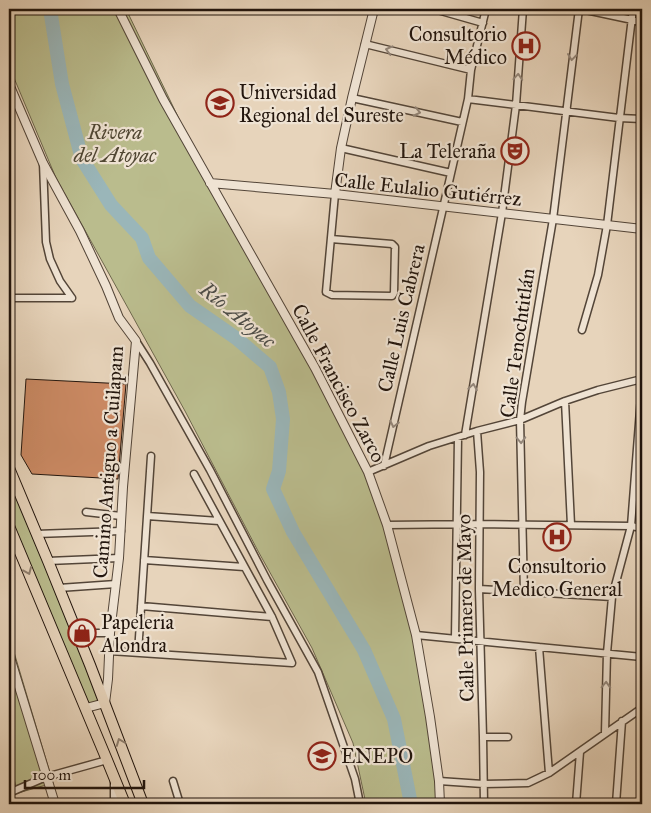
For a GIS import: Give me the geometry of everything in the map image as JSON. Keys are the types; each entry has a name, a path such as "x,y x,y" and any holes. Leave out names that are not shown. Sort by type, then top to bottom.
{"main road":[{"path":"9,468 105,702 143,804"},
{"path":"9,526 125,804"}],"street":[{"name":"Calle Francisco Zarco","path":"118,9 163,99 315,368 368,472 387,525 416,634 439,781 440,804"},
{"path":"331,238 392,244 395,247 394,293 392,296 332,295 326,292 335,194 341,148 374,9"},
{"path":"434,9 483,23"},
{"name":"Calle Luis Cabrera","path":"384,466 468,99 471,70 486,9"},
{"path":"466,435 502,213 516,105 523,9"},
{"path":"580,9 642,22"},
{"name":"Calle Tenochtitlán","path":"524,593 520,420 553,219 580,9"},
{"path":"582,330 598,275 608,225 633,9"},
{"path":"365,44 471,70"},
{"name":"Camino Antiguo a Cuilapam","path":"9,84 43,163 80,231 119,318 136,341 119,558 110,633 105,702"},
{"path":"352,98 462,122"},
{"path":"468,99 642,120"},
{"path":"341,148 451,173"},
{"path":"9,298 72,298 60,281 50,259 46,242 43,163"},
{"name":"Calle Eulalio Gutiérrez","path":"210,183 335,194 642,229"},
{"path":"136,341 206,461 258,564 318,672 355,779 360,804"},
{"path":"368,472 429,446 476,431 520,420 565,401 598,390 642,379"},
{"path":"605,733 607,653 612,596 631,526 642,384"},
{"path":"565,401 570,525"},
{"name":"Calle Primero de Mayo","path":"476,431 480,472 479,590 484,737 484,804"},
{"path":"455,638 458,438"},
{"path":"138,653 151,456"},
{"path":"110,651 292,664 272,617 194,474"},
{"path":"86,512 121,516"},
{"path":"147,516 219,521"},
{"path":"387,525 570,525 631,526 642,528"},
{"path":"36,534 121,531"},
{"path":"48,561 119,558"},
{"path":"144,560 244,567"},
{"path":"59,588 116,584"},
{"path":"479,590 612,596"},
{"path":"141,606 272,617"},
{"path":"77,634 110,633"},
{"path":"416,634 642,657"},
{"path":"539,647 549,773"},
{"path":"9,654 55,804"},
{"path":"86,708 105,702"},
{"path":"439,781 483,784 528,782 549,773 642,708"},
{"path":"616,804 622,721"},
{"path":"484,737 508,737"},
{"path":"576,804 580,752"},
{"path":"9,793 46,777 107,760"},
{"path":"114,778 114,804"},
{"path":"173,781 180,804"}],"green space":[{"name":"Rivera del Atoyac","path":"9,9 126,9 210,183 368,472 416,635 430,717 438,804 366,804 353,743 312,648 258,551 185,411 56,178 9,66"},
{"path":"9,480 70,625 98,700 87,706 9,517"},
{"path":"9,642 11,642 53,783 18,793 9,762"}],"building":[{"path":"26,379 126,384 118,479 32,474 21,455"}],"waterway":[{"name":"Río Atoyac","path":"50,9 62,84 82,159 111,205 142,238 149,258 190,306 236,338 270,367 279,392 283,419 279,471 273,489 293,532 364,650 394,719 411,804"}],"place":[{"name":"Consultorio Médico","path":"526,46"},
{"name":"Universidad Regional del Sureste","path":"220,103"},
{"name":"La Teleraña","path":"515,151"},
{"name":"Consultorio Medico General","path":"557,537"},
{"name":"Papeleria Alondra","path":"82,633"},
{"name":"ENEPO","path":"322,756"}]}
